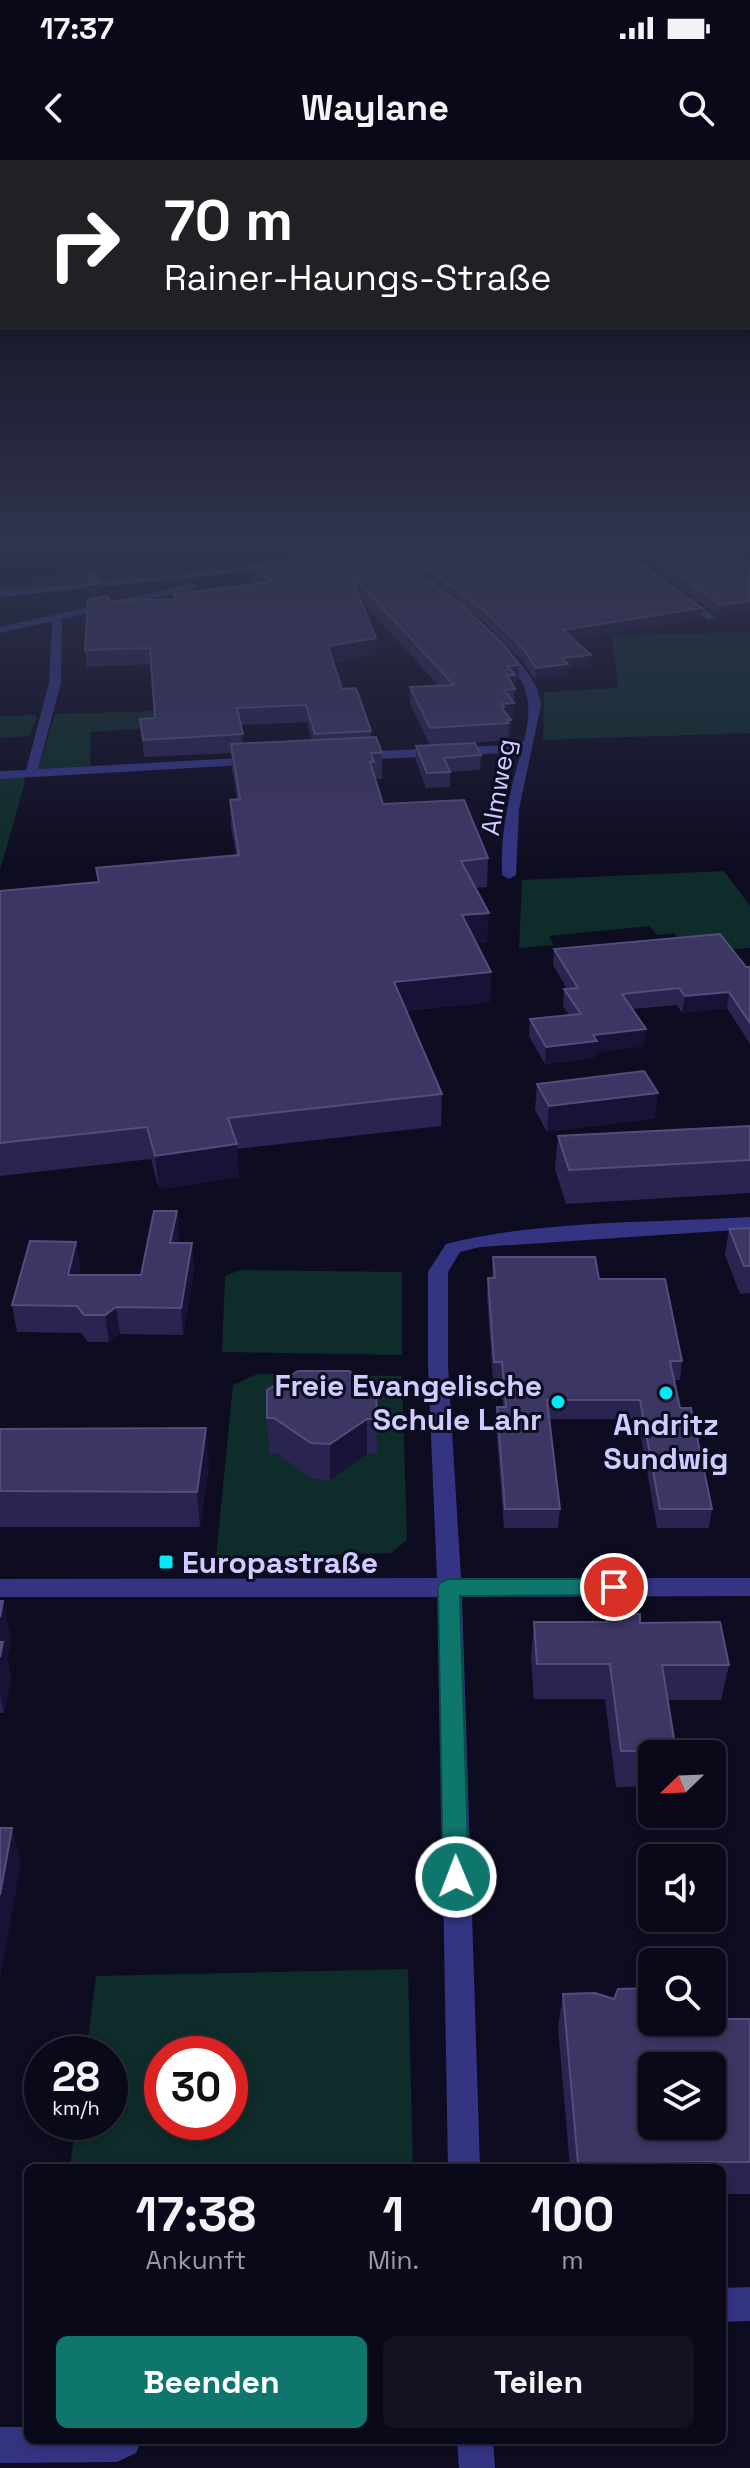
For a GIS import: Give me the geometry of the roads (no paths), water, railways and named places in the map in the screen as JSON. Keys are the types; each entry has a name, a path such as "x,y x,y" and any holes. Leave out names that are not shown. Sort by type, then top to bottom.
{"street":[{"path":"31,773 56,677 56,653"},
{"name":"Almweg","path":"505,653 519,667 535,696 528,743 514,800 509,875"},
{"path":"337,757 506,749 528,743"},
{"path":"0,775 278,760"},
{"path":"464,2164 449,1587 438,1365 438,1272 443,1259 453,1248 480,1241 750,1223"},
{"path":"0,1588 750,1587"},
{"path":"726,2305 750,2304"},
{"path":"0,2445 117,2444"},
{"path":"475,2444 477,2468"}],"place":[{"name":"Andritz Sundwig","path":"666,1393"},
{"name":"Freie Evangelische Schule Lahr","path":"558,1402"},
{"name":"Europastraße","path":"166,1562"}]}
